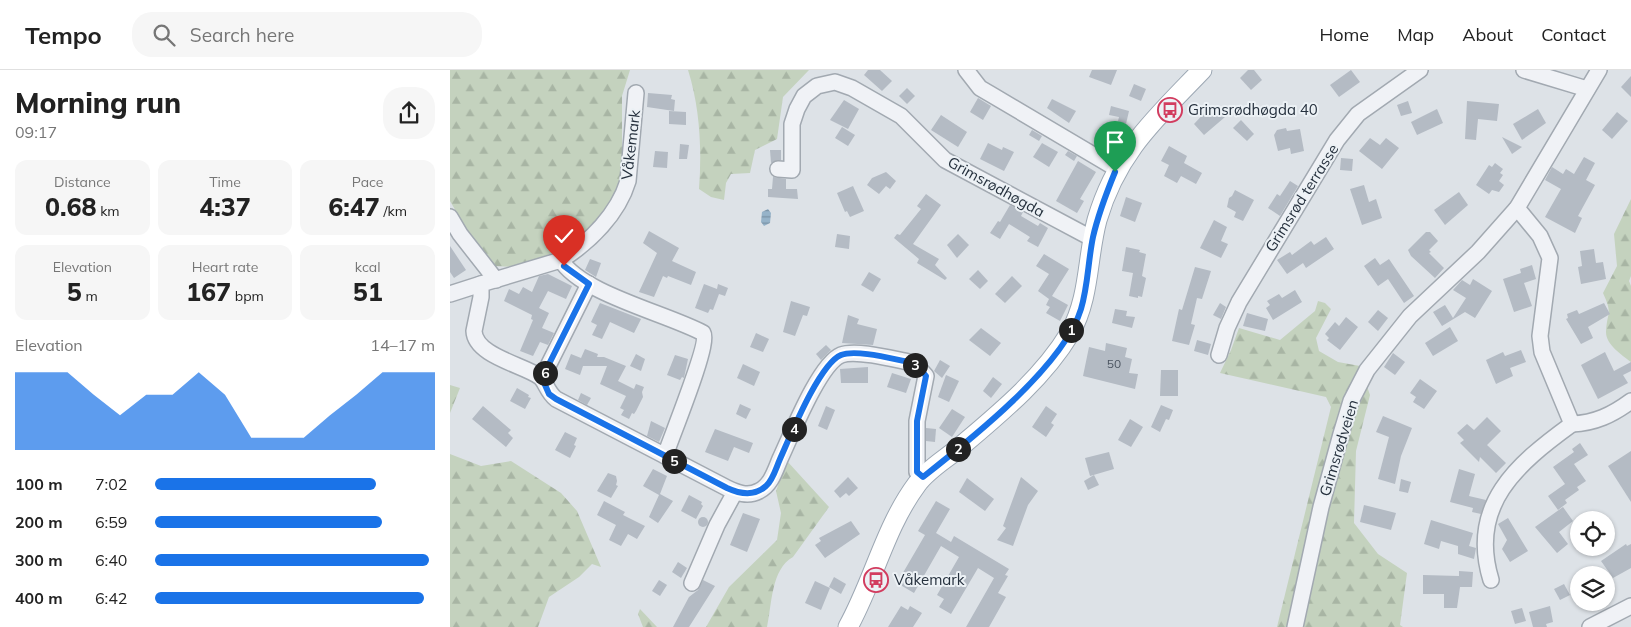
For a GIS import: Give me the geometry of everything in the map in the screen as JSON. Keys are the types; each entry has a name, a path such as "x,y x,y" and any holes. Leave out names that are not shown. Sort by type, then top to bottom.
{"main road":[{"path":"848,627 859,607 890,529 923,477 964,443 1023,389 1049,361 1069,334 1081,309 1093,238 1102,205 1117,169 1150,122 1202,70"}],"street":[{"path":"966,70 980,88 1117,169"},
{"name":"Grimsrød terrasse","path":"1219,355 1227,328 1239,302 1337,140 1358,114 1420,70"},
{"path":"1524,70 1587,89"},
{"name":"Grimsrødveien","path":"1295,627 1321,507 1341,434 1351,401 1366,370 1410,316 1478,252 1517,208 1599,70"},
{"name":"Grimsrødhøgda","path":"778,169 792,170 792,124 804,96 817,86 835,82 852,88 901,116 945,160 1093,238"},
{"name":"Våkemark","path":"450,294 561,260 574,252 602,226 619,205 628,181 636,94"},
{"path":"1517,208 1540,236 1550,258 1540,336 1542,352 1572,424"},
{"path":"450,217 460,234 496,280"},
{"path":"561,260 569,271 589,284 699,330 705,336 701,359 665,456"},
{"path":"481,284 481,297 474,332 477,342 500,358 542,378 549,394 556,399 735,492 753,493 770,482 801,412 829,365 837,358 848,354 909,362 923,371 927,381 917,421 916,439 917,472 923,477"},
{"path":"542,378 589,284"},
{"path":"1491,580 1486,562 1485,548 1492,512 1500,491 1516,469 1529,456 1572,424 1590,423 1608,416 1631,401"},
{"path":"692,583 717,525 735,492"},
{"path":"1590,627 1631,606"}],"green space":[{"path":"450,70 630,70 622,96 622,188 594,224 572,245 518,267 492,266 468,232 450,201"},
{"path":"688,70 809,70 783,97 777,139 755,150 750,173 731,174 726,183 724,200 711,197 699,189 698,114"},
{"path":"1631,199 1631,276 1629,281 1631,286 1631,362 1615,349 1607,337 1609,309 1603,293 1617,266 1614,234"},
{"path":"1318,301 1325,303 1331,309 1316,338 1319,351 1338,362 1360,366 1370,395 1356,451 1354,523 1378,554 1407,573 1400,625 1403,627 1277,627 1331,407 1326,397 1220,373 1239,328 1280,340 1315,311"},
{"path":"450,385 460,388 450,413"},
{"path":"450,454 481,466 511,461 561,493 577,511 601,567 592,564 579,577 549,597 538,627 450,627"},
{"path":"787,461 829,507 793,557 780,570 776,579 767,627 706,627 729,587 777,540 781,513 776,491"},
{"path":"640,609 657,627 643,627 638,614"}],"water":[{"path":"768,209 771,213 770,223 764,226 761,222 762,212"}],"building":[{"path":"868,70 880,70 892,81 882,91 864,75"},
{"path":"1092,70 1117,70 1111,85 1089,77"},
{"path":"1248,70 1254,70 1262,80 1251,90 1240,78"},
{"path":"1351,70 1360,82 1339,97 1330,85"},
{"path":"1631,76 1631,97 1621,87"},
{"path":"1134,84 1146,89 1141,101 1129,96"},
{"path":"907,88 915,96 907,104 899,96"},
{"path":"648,93 672,95 671,99 675,100 674,111 647,107"},
{"path":"978,98 991,106 983,120 970,112"},
{"path":"1052,99 1076,111 1069,123 1047,108"},
{"path":"844,100 859,109 848,129 830,120"},
{"path":"1408,101 1412,113 1401,116 1397,105"},
{"path":"1467,101 1499,104 1497,121 1478,119 1476,140 1465,139"},
{"path":"1111,106 1129,111 1126,124 1118,121 1119,117 1109,115"},
{"path":"1209,108 1215,115 1219,111 1225,117 1204,135 1194,124"},
{"path":"1437,109 1443,123 1417,135 1411,122"},
{"path":"1538,109 1546,123 1522,140 1513,124"},
{"path":"669,111 686,112 686,125 669,124"},
{"path":"1617,112 1628,121 1612,139 1602,130"},
{"path":"941,115 967,132 958,147 931,130"},
{"path":"1241,120 1254,134 1247,141 1233,128"},
{"path":"842,127 855,135 848,146 835,138"},
{"path":"1286,128 1287,131 1300,129 1304,151 1291,154 1290,148 1278,151 1274,135 1277,130"},
{"path":"1032,130 1042,136 1039,141 1029,135"},
{"path":"1502,137 1522,147 1512,154"},
{"path":"1370,138 1380,145 1386,138 1399,148 1382,169 1359,151"},
{"path":"988,143 1002,150 1003,147 1014,152 1004,171 980,159"},
{"path":"1042,143 1058,152 1049,167 1033,157"},
{"path":"680,144 689,145 687,159 679,159"},
{"path":"1169,146 1187,156 1184,163 1202,173 1196,184 1181,176 1177,183 1164,176 1169,165 1161,161"},
{"path":"770,150 781,150 781,160 771,163"},
{"path":"655,151 668,152 667,168 653,167"},
{"path":"1068,151 1077,156 1074,161 1065,155"},
{"path":"1584,157 1595,163 1586,180 1595,185 1578,216 1582,218 1575,233 1545,217 1561,189 1545,180 1552,167 1563,174 1566,169 1574,174"},
{"path":"1341,158 1353,159 1352,171 1340,170"},
{"path":"1078,161 1096,172 1080,199 1084,201 1077,213 1056,201"},
{"path":"1495,163 1503,169 1500,173 1503,175 1499,181 1504,185 1499,192 1492,190 1489,194 1476,185 1489,165 1492,167"},
{"path":"886,172 896,181 890,189 886,186 879,194 867,185 872,178"},
{"path":"773,177 786,179 786,189 797,189 798,199 768,197 768,189 772,189"},
{"path":"1290,181 1298,186 1280,216 1268,208 1277,194 1280,196"},
{"path":"1364,185 1369,202 1376,199 1382,218 1362,225 1350,189"},
{"path":"853,186 864,211 850,217 847,211 845,212 837,193"},
{"path":"1235,190 1254,200 1243,221 1234,217 1236,212 1227,207 1229,198"},
{"path":"1459,192 1468,205 1445,225 1434,210"},
{"path":"926,194 941,205 913,244 939,259 935,265 947,278 945,280 917,263 919,259 894,238 897,234 900,235 921,209 917,206"},
{"path":"1126,197 1142,203 1135,222 1120,216"},
{"path":"1010,205 1023,212 1021,216 1038,226 1040,223 1048,228 1038,247 1027,241 1030,237 1009,224 1000,239 990,233 998,221 1000,222"},
{"path":"1214,220 1227,227 1221,241 1228,244 1221,258 1200,248"},
{"path":"649,231 679,248 672,261 696,272 691,285 668,276 667,278 663,276 654,297 639,292 657,253 643,243"},
{"path":"1426,232 1430,232 1438,241 1429,250 1431,252 1429,253 1444,268 1435,278 1411,256 1408,250"},
{"path":"837,234 850,236 849,249 835,247"},
{"path":"958,234 969,245 957,258 947,245"},
{"path":"1326,237 1334,249 1306,268 1303,263 1287,274 1277,260 1290,252 1292,255 1311,241 1314,245"},
{"path":"450,246 466,270 454,278 450,272"},
{"path":"1126,247 1140,250 1139,252 1146,254 1142,276 1146,278 1142,297 1129,296 1133,273 1122,271"},
{"path":"1594,249 1596,263 1603,262 1606,279 1581,284 1578,267 1582,266 1580,251"},
{"path":"1044,254 1069,269 1052,296 1068,305 1060,321 1046,313 1050,307 1046,305 1049,299 1038,291 1049,274 1036,266"},
{"path":"1375,258 1380,265 1389,259 1414,296 1404,303 1388,279 1378,286 1364,266"},
{"path":"590,259 601,263 596,277 585,270"},
{"path":"1532,265 1536,279 1524,283 1532,306 1514,312 1503,279 1521,273 1520,269"},
{"path":"1195,267 1211,271 1202,299 1197,298 1191,324 1195,325 1189,345 1172,341 1179,309 1182,310"},
{"path":"978,270 988,281 980,289 969,279"},
{"path":"869,272 881,279 873,292 861,285"},
{"path":"548,274 572,286 566,299 548,291 539,308 549,313 542,328 554,333 548,345 540,342 533,356 520,351 533,320 531,319 532,315 504,301 509,289 519,294 523,287 532,292 539,276"},
{"path":"1012,276 1022,286 1005,303 995,294"},
{"path":"1473,279 1492,291 1475,318 1465,312 1442,326 1433,312 1445,305 1453,318 1466,298 1453,290 1462,280 1470,285"},
{"path":"704,284 717,289 718,284 728,288 725,296 719,294 713,310 710,309 708,313 695,308"},
{"path":"1295,290 1302,302 1273,320 1266,308 1270,305 1267,301 1279,294 1282,298"},
{"path":"791,301 810,307 807,316 803,315 795,336 783,332"},
{"path":"600,303 641,319 634,333 610,322 602,339 592,335 597,325 591,322"},
{"path":"1220,303 1226,307 1221,319 1213,315"},
{"path":"1604,303 1610,314 1588,327 1593,338 1581,344 1566,319 1568,318 1567,314 1577,310 1579,314"},
{"path":"1115,309 1127,311 1126,316 1135,317 1132,328 1112,323"},
{"path":"1378,310 1388,318 1378,331 1368,322"},
{"path":"1247,313 1268,319 1265,331 1243,326"},
{"path":"848,315 859,319 857,324 877,329 873,345 842,343"},
{"path":"1346,317 1358,327 1340,350 1327,340 1329,338 1325,334 1335,322 1339,326"},
{"path":"1450,327 1458,341 1433,356 1425,343"},
{"path":"981,328 1001,343 990,356 969,340"},
{"path":"756,333 769,339 763,352 750,347"},
{"path":"1197,340 1211,344 1208,355 1194,351"},
{"path":"1106,343 1127,348 1125,357 1132,359 1129,373 1138,374 1135,389 1083,376 1089,347 1105,351"},
{"path":"826,345 831,350 821,360 816,354"},
{"path":"585,349 598,354 597,357 604,357 626,366 618,381 634,389 636,384 644,387 643,397 636,411 634,414 632,413 629,419 621,415 624,410 620,408 626,396 600,384 607,366 583,366 580,375 565,369 571,354 581,358"},
{"path":"1521,350 1526,362 1510,368 1513,376 1496,384 1486,360 1503,352 1505,356"},
{"path":"1605,352 1614,371 1631,362 1631,371 1623,375 1628,383 1598,399 1581,365"},
{"path":"1393,353 1405,362 1395,375 1384,367"},
{"path":"636,354 645,359 641,371 630,366"},
{"path":"675,355 688,359 684,378 682,377 680,380 667,375"},
{"path":"940,360 950,366 942,378 934,371"},
{"path":"743,364 760,372 754,386 737,378"},
{"path":"868,367 868,383 841,383 840,369"},
{"path":"1161,370 1178,370 1178,396 1160,396"},
{"path":"892,373 911,379 906,393 887,387"},
{"path":"946,375 959,381 949,402 938,397"},
{"path":"993,377 1002,384 991,398 983,391"},
{"path":"1420,379 1437,391 1424,409 1413,402 1416,397 1410,393"},
{"path":"517,388 531,398 525,409 510,401"},
{"path":"581,393 591,398 587,405 578,400"},
{"path":"740,404 751,409 746,419 736,414"},
{"path":"1161,405 1173,410 1169,420 1166,419 1160,432 1151,427"},
{"path":"483,406 511,430 508,433 513,438 506,447 472,419"},
{"path":"826,406 835,410 827,430 818,426"},
{"path":"1046,406 1057,414 1051,423 1054,425 1046,437 1032,427"},
{"path":"952,409 965,417 952,437 939,428"},
{"path":"1383,416 1412,428 1401,456 1395,484 1378,479 1389,437 1376,432"},
{"path":"1487,417 1501,431 1487,445 1506,463 1496,473 1480,457 1479,462 1460,443 1464,440 1457,433 1467,424 1474,430"},
{"path":"1130,419 1143,427 1131,447 1118,440"},
{"path":"651,421 665,428 659,442 647,436"},
{"path":"926,428 936,429 935,442 926,441"},
{"path":"715,429 753,443 749,453 734,447 728,461 705,452"},
{"path":"565,432 577,438 574,445 576,446 570,458 555,450"},
{"path":"1580,443 1588,455 1574,464 1586,481 1577,487 1579,490 1565,500 1567,503 1558,510 1548,496 1565,484 1553,467 1574,452 1572,449"},
{"path":"1631,451 1631,502 1608,466"},
{"path":"1109,452 1114,469 1090,476 1085,458"},
{"path":"653,469 667,476 660,494 673,501 658,523 649,517 659,495 643,486"},
{"path":"1459,469 1475,474 1469,496 1486,500 1481,514 1472,512 1473,508 1450,502"},
{"path":"608,473 616,476 616,485 618,486 611,498 597,491"},
{"path":"1094,475 1099,485 1088,490 1084,481"},
{"path":"848,477 858,488 849,496 846,493 840,498 834,491"},
{"path":"1021,477 1038,491 1028,505 1013,546 997,540 1006,528 1003,526"},
{"path":"967,478 994,499 985,511 959,492"},
{"path":"1401,479 1411,482 1408,493 1399,491"},
{"path":"689,495 702,502 703,506 696,519 681,511"},
{"path":"604,501 625,512 623,515 645,526 637,539 628,534 621,546 609,540 616,525 597,515"},
{"path":"936,501 950,509 936,533 951,542 954,536 1009,569 1005,575 1008,576 998,593 1006,597 989,627 966,627 994,578 978,568 951,614 939,607 944,599 937,595 959,557 941,546 914,593 897,583 925,535 918,531"},
{"path":"1364,505 1396,513 1391,530 1360,522"},
{"path":"1563,507 1570,517 1570,523 1559,532 1568,544 1557,553 1535,527"},
{"path":"743,513 760,519 747,552 730,545"},
{"path":"701,517 705,517 708,522 707,526 701,527 698,524 698,520"},
{"path":"1508,518 1528,551 1510,562 1502,549 1507,540 1498,524"},
{"path":"1431,520 1473,533 1469,546 1476,548 1474,559 1458,554 1458,546 1441,541 1439,549 1424,544"},
{"path":"851,521 860,534 825,558 815,545 821,541 819,538"},
{"path":"1626,544 1627,546 1631,544 1631,568 1615,577 1615,566 1605,566 1601,561 1608,556 1615,556 1615,551"},
{"path":"678,562 687,568 681,578 672,572"},
{"path":"1459,571 1473,572 1472,587 1460,587 1457,608 1444,608 1444,594 1423,594 1423,575 1459,576"},
{"path":"834,577 846,584 841,594 829,587"},
{"path":"659,580 667,585 660,596 652,591"},
{"path":"703,580 715,586 689,627 673,627 689,597 698,590"},
{"path":"815,581 830,588 821,610 805,603"},
{"path":"1564,584 1570,595 1560,600 1554,589"},
{"path":"901,606 908,610 910,606 922,613 913,627 888,627"},
{"path":"1550,606 1553,622 1546,624 1547,627 1533,627 1529,612"},
{"path":"1522,608 1526,621 1515,624 1511,611"}],"place":[{"name":"Grimsrødhøgda 40","path":"1170,110"},
{"name":"Våkemark","path":"876,580"}],"route":[{"path":"564,266 580,280 589,284 542,378 549,394 556,399 735,492 748,494 760,491 770,482 801,412 829,365 837,358 848,354 909,362 918,366 923,371 927,381 917,421 916,439 917,472 923,477 1030,383 1069,334 1081,309 1097,220 1115,172"}]}
